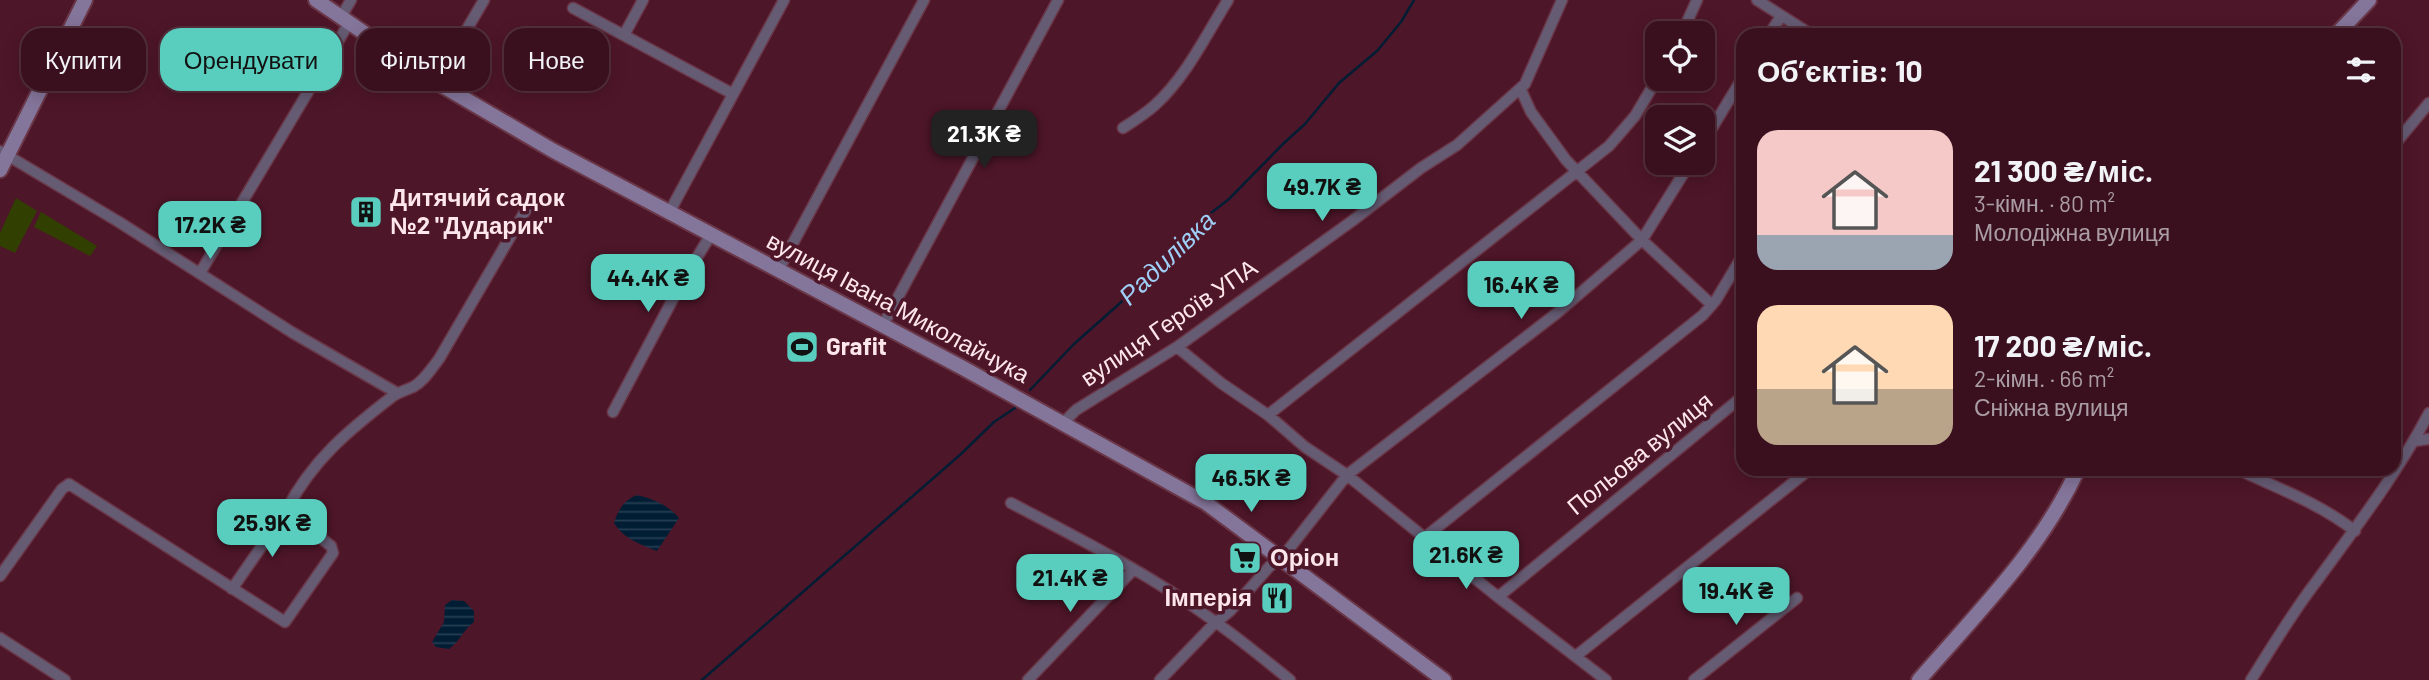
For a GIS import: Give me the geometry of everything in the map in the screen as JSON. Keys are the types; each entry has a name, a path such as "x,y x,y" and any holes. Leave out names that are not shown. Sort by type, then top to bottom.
{"street":[{"path":"85,0 2,160 119,222 293,333 397,393"},
{"name":"вулиця Івана Миколайчука","path":"316,0 357,28"},
{"path":"200,273 345,20 351,0"},
{"path":"468,28 484,0"},
{"path":"624,35 643,0"},
{"path":"670,211 784,0"},
{"path":"779,269 924,0"},
{"path":"883,325 1058,0"},
{"path":"1123,128 1157,104 1213,27 1228,0"},
{"name":"вулиця Героїв УПА","path":"1063,423 1076,410 1177,347 1352,221 1421,167 1457,145 1521,90 1562,0"},
{"path":"1687,21 1697,0"},
{"path":"1757,0 1801,28"},
{"path":"2343,28 2369,0"},
{"path":"573,8 733,94"},
{"path":"1773,28 1781,16"},
{"path":"1715,123 1736,89"},
{"path":"1521,90 1528,106 1562,154 1642,240 1713,305"},
{"name":"вулиця Івана Миколайчука","path":"451,91 552,150 883,325 1206,503 1444,680"},
{"path":"1268,415 1609,146 1634,116 1650,91"},
{"path":"2401,137 2429,103"},
{"path":"1160,680 1281,557 1347,475 1557,313 1642,240 1683,175"},
{"path":"232,589 286,511 300,484 329,449 397,393 414,386 439,359 527,208"},
{"path":"613,412 683,280 712,233"},
{"path":"1424,538 1686,329 1713,305 1736,267"},
{"path":"1177,347 1221,383 1268,415 1305,447 1347,475 1606,680"},
{"name":"Польова вулиця","path":"1499,597 1736,402"},
{"path":"2401,460 2429,414"},
{"path":"2414,441 2429,439"},
{"path":"1576,656 1801,476"},
{"path":"1919,680 2027,556 2075,476"},
{"path":"2252,476 2313,504 2354,531"},
{"path":"2251,680 2316,581 2391,476"},
{"path":"0,576 62,489 69,484 285,622 333,553 331,546 286,511"},
{"path":"1011,503 1133,570 1216,622 1290,680"},
{"path":"1028,680 1133,570"},
{"path":"1694,680 1797,598"},
{"path":"0,638 65,680"}],"green space":[{"path":"16,198 37,211 15,253 0,246 0,233"},
{"path":"41,212 97,246 90,256 34,227"}],"water":[{"path":"637,495 660,503 679,518 657,551 628,537 614,523 622,506"},
{"path":"452,600 464,601 474,611 474,622 449,649 436,647 432,642 444,622 445,605"}],"waterway":[{"name":"Радилівка","path":"1030,390 1074,344 1195,234 1211,213 1229,199 1305,124 1339,83 1377,51 1401,22 1414,0"},
{"name":"Радилівка","path":"702,680 961,454 994,422 1015,408"}],"place":[{"name":"Дитячий садок №2 \"Дударик\"","path":"366,212"},
{"name":"Grafit","path":"802,347"},
{"name":"Оріон","path":"1245,558"},
{"name":"Імперія","path":"1277,598"}]}
